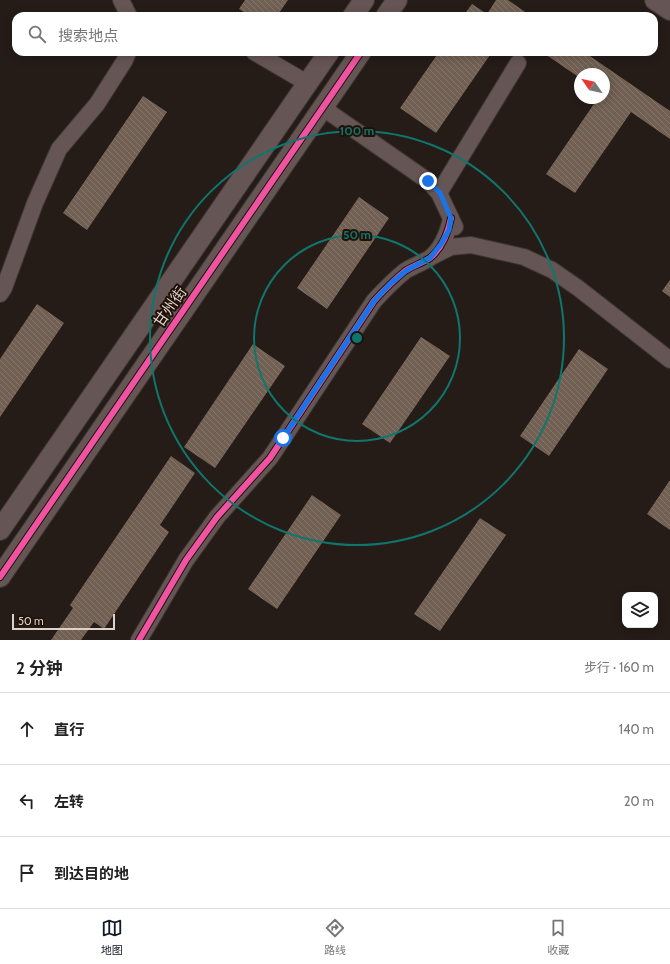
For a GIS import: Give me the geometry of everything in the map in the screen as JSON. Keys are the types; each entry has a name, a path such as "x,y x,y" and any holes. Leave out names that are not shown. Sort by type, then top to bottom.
{"street":[{"path":"121,0 127,12"},
{"path":"356,12 364,0"},
{"path":"389,12 397,0"},
{"path":"655,0 670,10"},
{"path":"0,294 4,288 35,203 59,149 97,104 126,56"},
{"path":"261,56 307,83"},
{"name":"甘州街","path":"0,530 326,56"},
{"name":"甘州街","path":"0,577 358,56"},
{"path":"440,193 518,63"},
{"path":"323,108 428,181 440,193 460,235 471,245"},
{"path":"430,258 441,244 449,230 451,218"},
{"path":"139,640 186,560 217,517 270,458 374,301 402,274 430,258 452,247 471,245 524,257 552,270 578,288 670,360"}],"building":[{"path":"245,0 288,0 280,12 244,12 239,9"},
{"path":"496,0 508,0 525,12 488,12"},
{"path":"472,4 484,12 466,12"},
{"path":"436,56 489,56 436,133 400,108"},
{"path":"548,56 590,56 607,68 574,68 574,74"},
{"path":"610,70 670,111 670,139 631,112 575,193 546,174 594,104 610,104"},
{"path":"143,96 167,112 87,230 63,213"},
{"path":"359,197 389,218 327,309 297,288"},
{"path":"670,280 670,297 662,291"},
{"path":"37,304 64,323 0,417 0,359"},
{"path":"421,337 450,356 390,443 362,424"},
{"path":"253,344 285,366 215,468 184,447"},
{"path":"579,349 608,369 549,456 520,436"},
{"path":"171,456 195,473 160,525 169,532 104,629 94,622 81,640 51,640 73,608 70,605"},
{"path":"670,480 670,530 647,514"},
{"path":"312,495 341,515 277,609 248,589"},
{"path":"480,518 506,535 440,631 414,614"}],"cycle path":[{"path":"0,577 358,56"},
{"path":"139,640 186,560 217,517 270,458 374,301 405,271 427,260 438,250 444,240 451,218"}],"route":[{"path":"283,438 374,301 390,284 407,270 430,258 441,244 449,230 451,218 440,193 428,181"}]}
